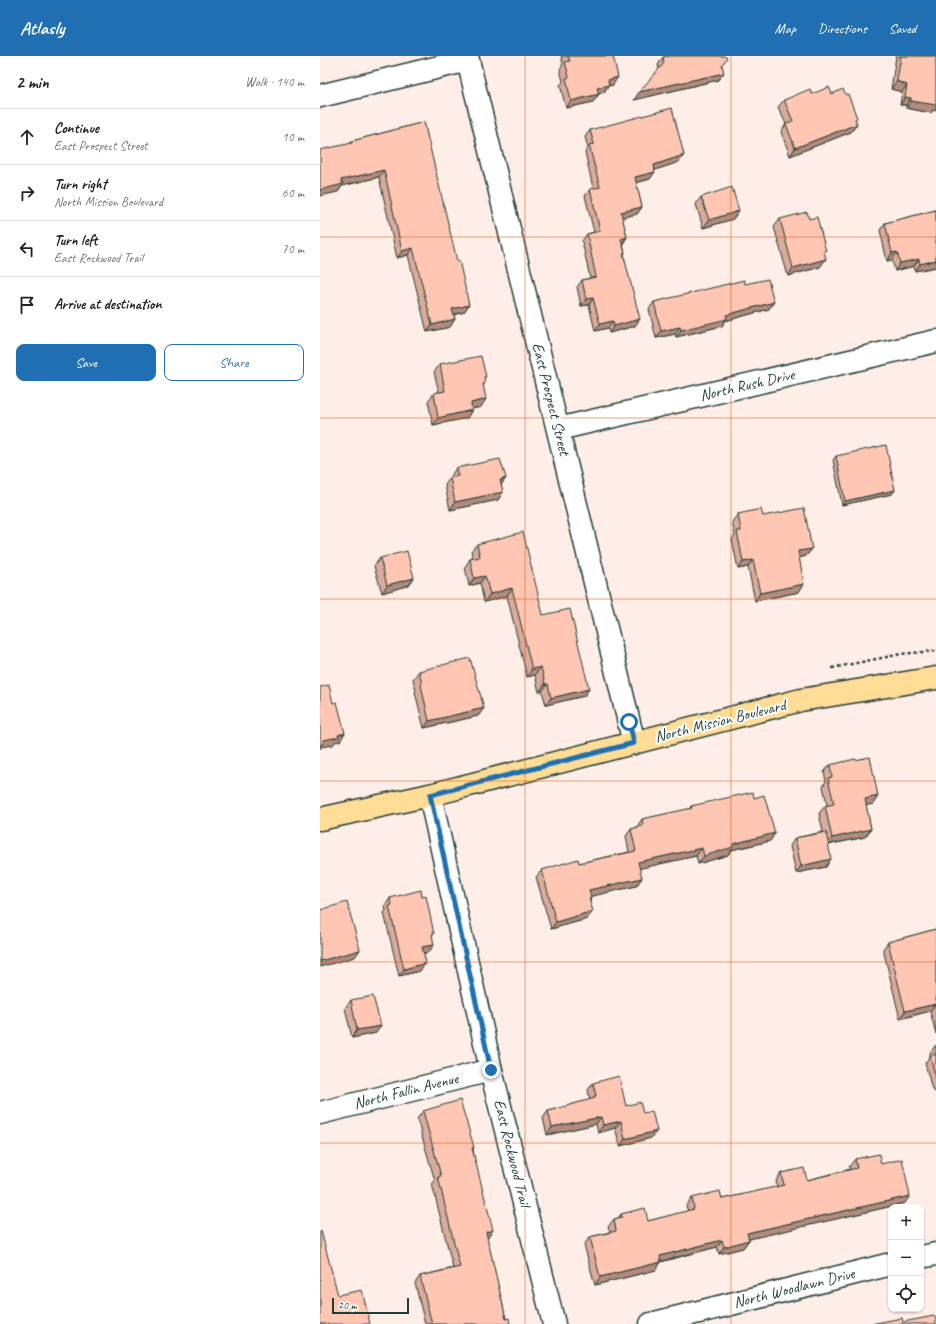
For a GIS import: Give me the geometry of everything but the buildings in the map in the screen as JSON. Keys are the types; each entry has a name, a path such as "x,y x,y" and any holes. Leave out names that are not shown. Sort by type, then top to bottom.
{"main road":[{"name":"North Mission Boulevard","path":"320,819 430,795 801,700 936,678"}],"street":[{"path":"320,96 468,58"},
{"name":"East Prospect Street","path":"468,58 634,743"},
{"name":"North Rush Drive","path":"558,429 936,341"},
{"name":"East Rockwood Trail","path":"430,795 491,1070 554,1324"},
{"name":"North Fallin Avenue","path":"320,1113 491,1070"},
{"path":"924,1256 936,1254"},
{"name":"North Woodlawn Drive","path":"651,1324 888,1265"}],"route":[{"path":"491,1070 430,795 634,743 629,722"}]}
